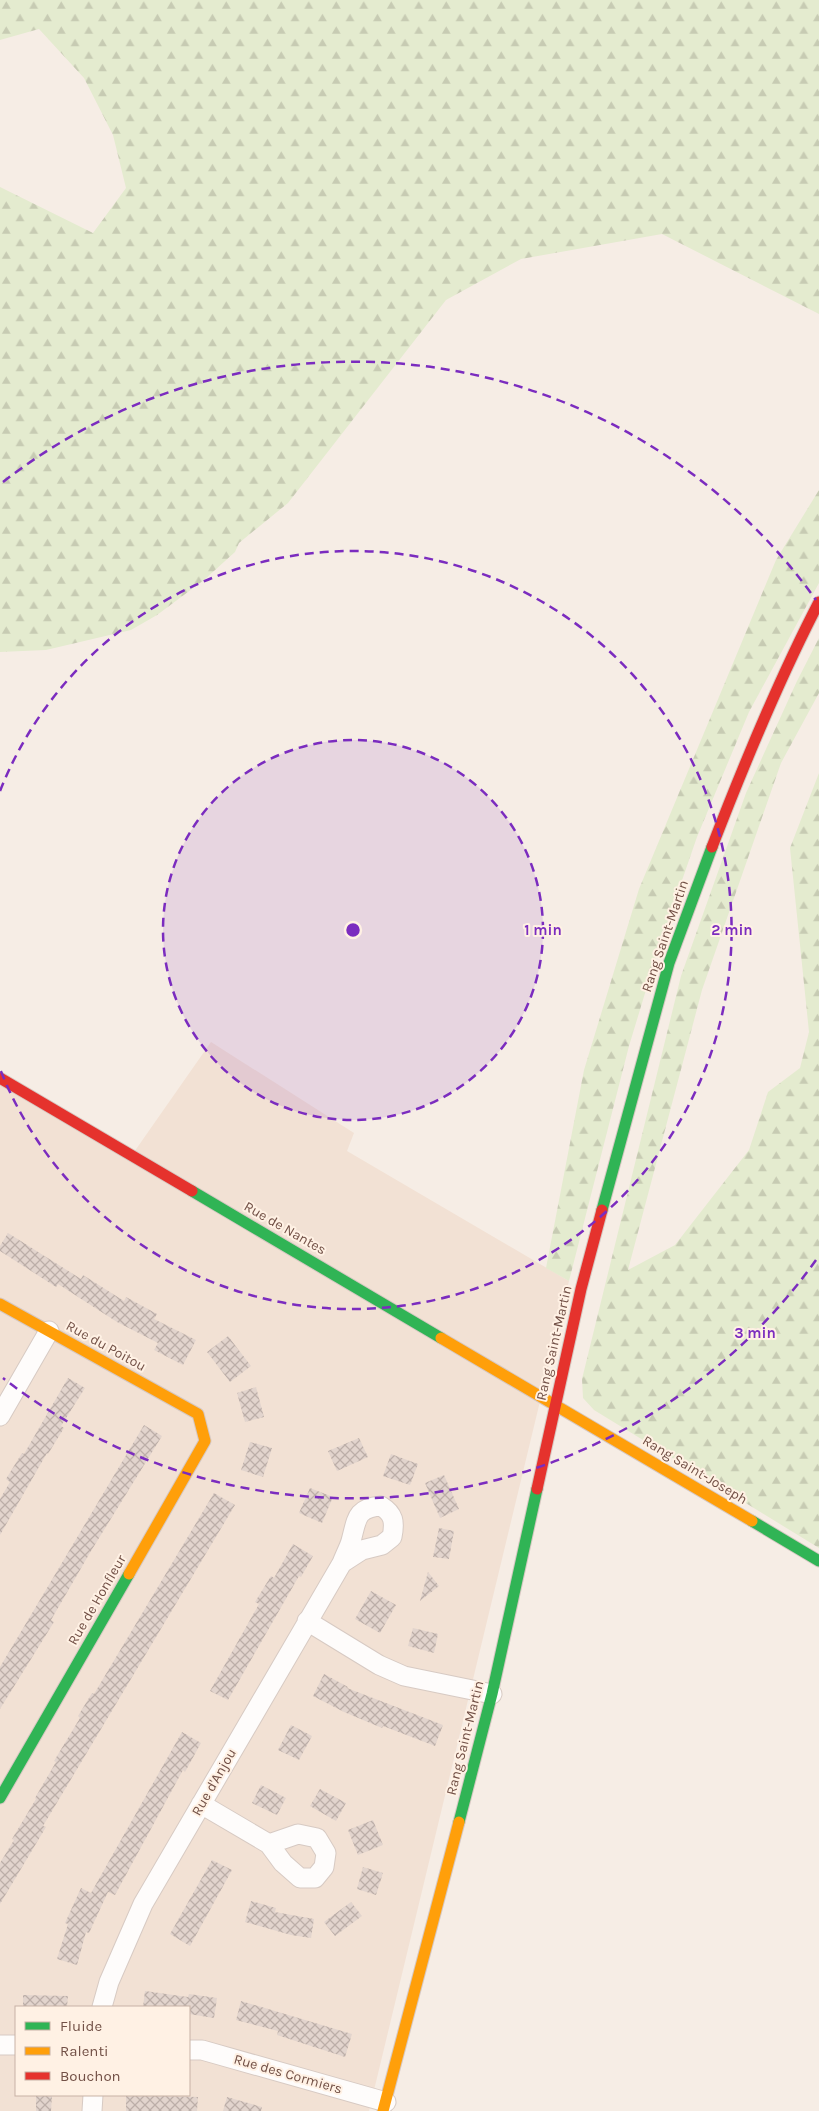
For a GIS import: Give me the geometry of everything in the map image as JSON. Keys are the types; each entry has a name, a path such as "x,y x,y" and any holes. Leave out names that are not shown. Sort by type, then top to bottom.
{"street":[{"name":"Rang Saint-Martin","path":"384,2106 492,1694 581,1289 669,962 739,776 796,647 819,602"},
{"name":"Rue de Nantes","path":"0,1078 555,1404"},
{"name":"Rue du Poitou","path":"0,1304 198,1414"},
{"path":"0,1416 49,1331"},
{"name":"Rang Saint-Joseph","path":"555,1404 819,1561"},
{"name":"Rue de Honfleur","path":"0,1798 205,1441 198,1414"},
{"name":"Rue d'Anjou","path":"102,2006 109,1982 143,1904 342,1563"},
{"path":"307,1621 379,1665 404,1676 492,1694"},
{"path":"201,1804 269,1844"},
{"path":"0,2045 15,2045"},
{"name":"Rue des Cormiers","path":"190,2050 202,2050 384,2106"},
{"path":"92,2111 93,2096"}],"shaded area":[{"path":"211,1042 354,1133 347,1151 569,1281 369,2111 0,2111 0,1078 132,1155"}],"green space":[{"path":"0,0 819,0 819,314 662,234 521,259 446,300 288,503 239,543 235,552 204,580 157,615 131,630 46,650 0,652 0,187 93,233 126,188 113,135 84,78 39,29 0,40"},
{"path":"819,490 819,583 749,712 697,837 659,947 629,1046 569,1281 546,1268 584,1070 639,889 776,560"},
{"path":"819,638 819,693 781,763 702,990 628,1270 675,1245 749,1150 768,1092 800,1068 809,1032 790,848 819,773 819,1548 594,1410 583,1398 582,1379 681,976 746,793 797,681"}],"building":[{"path":"8,1233 81,1279 83,1275 124,1301 126,1297 157,1314 154,1319 196,1340 183,1365 154,1350 158,1343 117,1322 58,1284 56,1287 0,1251 0,1246"},
{"path":"228,1336 251,1366 230,1382 207,1352"},
{"path":"68,1378 85,1388 61,1426 64,1428 47,1453 0,1535 0,1499 10,1482 6,1479 22,1453 24,1454"},
{"path":"256,1387 264,1417 245,1422 237,1393"},
{"path":"144,1425 162,1436 91,1551 51,1620 54,1622 0,1709 0,1667"},
{"path":"359,1438 368,1457 337,1471 328,1451"},
{"path":"250,1442 272,1448 263,1477 241,1470"},
{"path":"391,1454 418,1464 410,1485 383,1476"},
{"path":"444,1475 459,1509 440,1518 425,1483"},
{"path":"310,1488 333,1497 322,1523 299,1513"},
{"path":"214,1493 235,1505 43,1826 46,1827 0,1904 0,1863 14,1840 12,1839 56,1762 54,1761 80,1718 78,1716 92,1693 94,1694"},
{"path":"439,1528 454,1531 449,1559 433,1557"},
{"path":"293,1544 313,1556 301,1577 299,1576 228,1700 210,1691 259,1604 255,1602 271,1576 274,1578"},
{"path":"428,1572 439,1586 420,1601"},
{"path":"371,1591 396,1605 380,1633 355,1619"},
{"path":"413,1628 438,1634 434,1653 408,1646"},
{"path":"324,1674 347,1688 443,1725 435,1746 383,1726 382,1728 313,1696"},
{"path":"291,1725 312,1736 299,1760 278,1750"},
{"path":"182,1732 201,1743 185,1772 183,1770 115,1895 108,1892 89,1933 86,1932 77,1965 57,1959 68,1924 65,1923 81,1888 91,1893"},
{"path":"261,1785 286,1798 277,1815 252,1803"},
{"path":"320,1789 346,1803 336,1821 310,1806"},
{"path":"373,1820 383,1845 358,1855 348,1830"},
{"path":"212,1860 232,1870 190,1946 170,1934"},
{"path":"363,1867 383,1873 376,1895 357,1889"},
{"path":"251,1901 276,1908 275,1912 314,1919 311,1938 291,1935 245,1922"},
{"path":"351,1902 362,1916 335,1936 324,1922"},
{"path":"145,1991 188,1997 189,1994 217,1998 214,2018 190,2014 190,2006 143,2006"},
{"path":"23,1995 68,1996 67,2006 23,2006"},
{"path":"241,2001 352,2034 345,2057 277,2035 278,2031 236,2020"},
{"path":"36,2096 52,2096 51,2111 36,2111"},
{"path":"126,2096 198,2097 197,2111 126,2111"},
{"path":"227,2097 262,2107 261,2111 223,2111"}],"traffic: fast":[{"path":"602,1210 669,963 712,847"},
{"path":"192,1191 441,1338"},
{"path":"459,1822 492,1694 537,1489"},
{"path":"752,1521 819,1561"},
{"path":"0,1798 129,1574"}],"traffic: slow":[{"path":"0,1304 198,1414 205,1441 129,1574"},
{"path":"441,1338 752,1521"},
{"path":"383,2111 459,1822"}],"traffic: jam":[{"path":"712,847 762,723 789,662 819,602"},
{"path":"0,1078 192,1191"},
{"path":"537,1489 581,1289 602,1210"}]}
